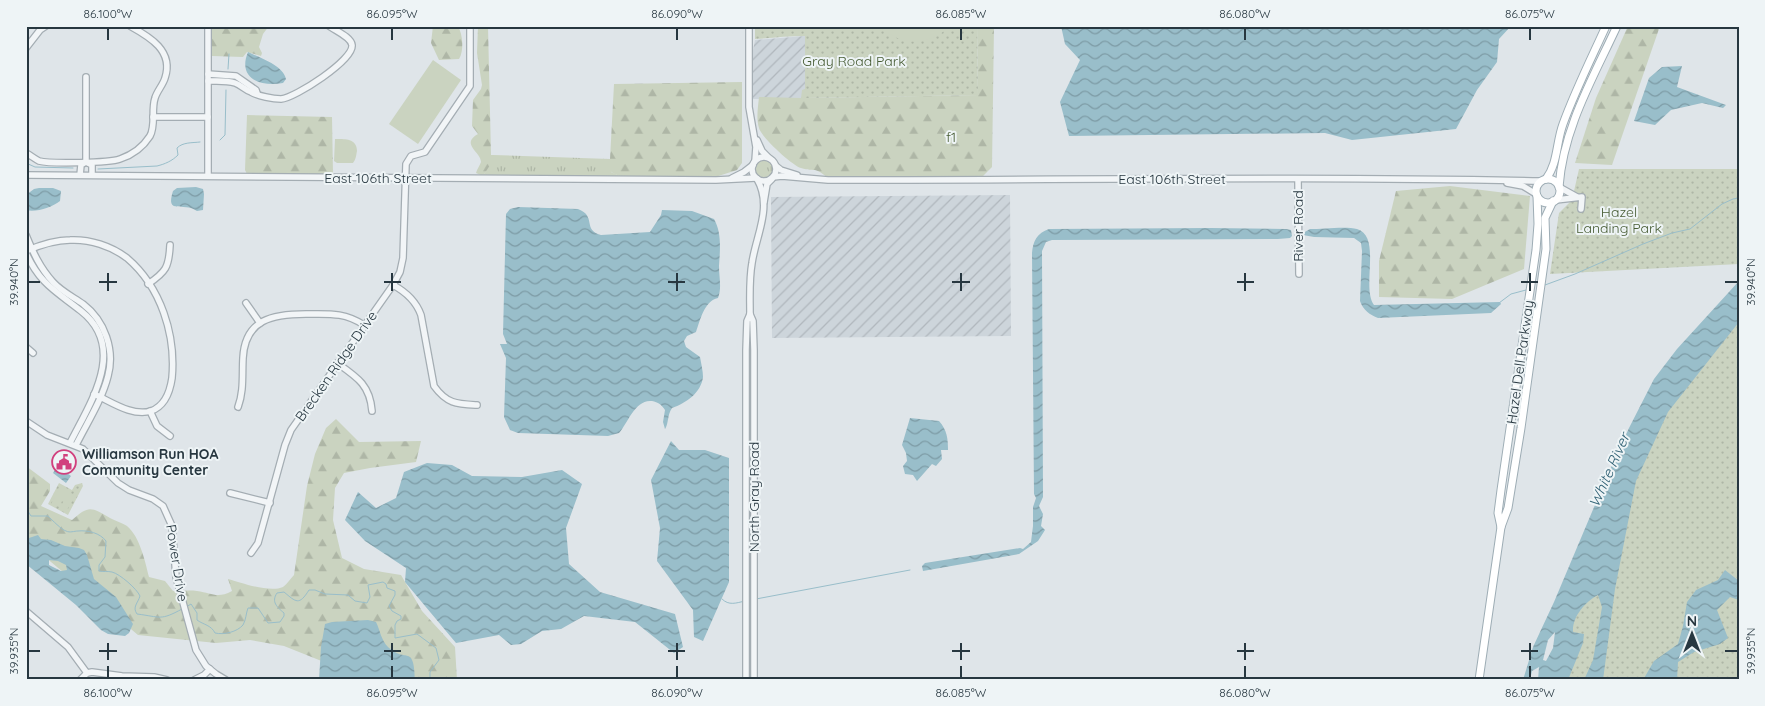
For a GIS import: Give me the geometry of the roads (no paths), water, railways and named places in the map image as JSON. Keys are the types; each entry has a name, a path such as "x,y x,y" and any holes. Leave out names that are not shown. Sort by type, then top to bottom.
{"main road":[{"path":"1606,26 1570,104 1559,136 1555,164 1536,188 1540,200 1545,202 1554,200 1560,193 1561,165 1576,116 1617,26"},
{"path":"1544,180 1554,180 1559,187"},
{"name":"Hazel Dell Parkway","path":"1501,527 1498,514 1538,234 1537,195"},
{"name":"Hazel Dell Parkway","path":"1479,680 1501,527 1510,499 1540,295 1546,250 1545,218 1554,200"}],"street":[{"path":"26,48 40,30 46,26"},
{"path":"26,152 42,161 86,162 112,161 133,153 140,148 151,134 156,96 165,81 167,72 166,56 154,41 130,26"},
{"path":"208,26 208,176"},
{"path":"208,81 232,82 253,94 257,93 274,99 292,96 344,60 350,53 352,43 350,40 329,26"},
{"name":"Brecken Ridge Drive","path":"251,553 258,543 285,445 291,430 398,276 403,262 404,178 406,164 411,156 425,152 470,86 470,26"},
{"path":"750,26 749,107 757,155 752,171 756,178 763,181 772,178 776,172 775,164 762,151 754,136"},
{"path":"208,74 236,76 256,90 257,93"},
{"path":"86,77 86,162"},
{"path":"153,117 208,117"},
{"path":"754,163 762,158 769,158"},
{"path":"80,175 81,165 86,162"},
{"path":"86,162 92,165 92,176"},
{"name":"East 106th Street","path":"730,179 744,172 754,163"},
{"name":"East 106th Street","path":"775,164 781,170 804,178"},
{"name":"East 106th Street","path":"26,175 716,180 756,178"},
{"name":"East 106th Street","path":"772,178 782,176 828,180 1474,178 1544,180"},
{"name":"North Gray Road","path":"756,178 764,202"},
{"name":"North Gray Road","path":"746,680 747,321 750,314 751,267 762,225 768,184 772,178"},
{"name":"River Road","path":"1298,179 1299,274"},
{"path":"1500,180 1524,186 1537,195"},
{"path":"1559,187 1578,197 1582,197 1580,209"},
{"path":"1554,200 1578,197"},
{"path":"26,236 28,251 48,277 90,310 104,332 109,349 110,365 107,380 97,395 73,444"},
{"path":"28,251 45,244 64,240 81,240 108,247 124,256 136,267 157,298 167,322 172,343 173,361 168,394 162,404 150,411 134,412 97,395"},
{"path":"148,284 160,276 168,265 170,245"},
{"path":"393,285 411,298 421,315 434,386 450,402 477,404"},
{"path":"246,303 260,323"},
{"path":"238,407 243,394 244,346 252,331 260,323 282,314 335,314 354,318 364,325"},
{"name":"North Gray Road","path":"750,314 753,321 754,350 754,680"},
{"path":"26,347 33,353"},
{"path":"337,363 356,376 365,386 371,400 372,411"},
{"path":"150,411 157,426 170,436"},
{"name":"Power Drive","path":"26,421 47,434 73,444 90,454 107,474 118,483 153,499 166,511 172,526 174,565 181,598 196,650 210,669 226,680"},
{"path":"230,492 270,503"},
{"path":"26,611 68,647 87,673"},
{"path":"194,680 210,669"},
{"path":"80,680 87,673 97,672 122,676 154,677 167,680"}],"water":[{"path":"1061,26 1511,26 1499,39 1497,62 1477,90 1456,129 1352,140 1325,133 1069,136 1060,102 1080,60 1065,44"},
{"path":"248,52 276,66 284,74 286,79 283,83 267,84 259,82 248,75 245,61"},
{"path":"1682,66 1677,87 1726,105 1723,108 1702,103 1671,110 1655,125 1634,121 1649,78 1662,67"},
{"path":"196,187 203,189 203,210 197,211 192,208 173,206 171,199 173,191 177,188"},
{"path":"39,188 53,188 61,191 60,201 44,209 26,210 26,195"},
{"path":"518,207 578,209 587,215 592,230 601,235 650,232 661,215 662,210 692,211 714,219 717,224 720,242 719,294 718,298 706,307 696,332 687,336 684,341 686,347 700,357 703,375 702,383 692,397 672,408 665,429 663,422 665,410 663,407 656,402 646,401 632,412 619,433 608,436 518,433 510,430 504,417 506,358 500,344 507,344 503,334 506,214 510,209"},
{"path":"1353,228 1364,234 1368,241 1370,252 1369,287 1374,305 1500,302 1501,304 1491,313 1378,318 1367,312 1360,301 1361,243 1354,238 1303,235 1303,233 1310,229"},
{"path":"1049,229 1286,229 1291,230 1292,236 1290,238 1278,239 1052,240 1046,242 1042,251 1043,497 1039,506 1043,514 1041,526 1045,530 1038,541 1019,554 923,571 922,566 925,563 1023,549 1031,542 1033,507 1036,498 1034,494 1032,253 1033,245 1039,235"},
{"path":"1739,281 1739,322 1668,412 1636,481 1615,589 1603,680 1584,680 1593,660 1602,607 1598,595 1580,610 1573,626 1573,632 1584,634 1583,643 1568,680 1538,680 1539,667 1532,671 1530,680 1523,680 1533,647 1629,428 1654,379 1677,349","holes":["1555,632 1553,648 1546,661 1543,660 1548,640"]},
{"path":"910,418 939,421 945,431 948,442 948,450 941,450 942,459 936,466 932,464 917,481 913,475 905,474 903,466 907,461 902,445"},
{"path":"671,441 679,450 705,450 729,458 729,582 703,641 694,637 693,610 657,561 660,528 651,480"},
{"path":"427,463 452,465 472,476 522,477 562,470 582,484 566,528 569,564 600,592 675,614 683,647 674,653 635,622 584,616 561,629 542,631 521,644 511,645 499,635 456,643 405,582 406,568 365,541 345,520 358,492 376,508 396,498 404,472"},
{"path":"56,468 71,476 66,483 53,473"},
{"path":"38,535 41,539 51,540 65,546 84,550 94,579 116,597 133,624 129,633 125,636 108,634 101,630 76,605 26,564 26,545 29,538","holes":["49,560 58,561 66,565 67,570 61,571 49,565"]},
{"path":"1725,570 1739,581 1739,600 1730,597 1717,610 1728,638 1720,644 1694,652 1678,662 1677,680 1643,680 1654,661 1678,644 1687,602 1696,590 1718,580"},
{"path":"368,620 376,622 382,638 388,647 394,652 411,658 415,680 319,680 321,647 325,624"}],"waterway":[{"path":"228,69 229,54"},
{"path":"220,140 225,135 226,90"},
{"path":"98,169 157,166 176,157 179,146 200,142"},
{"path":"26,163 35,167 73,168"},
{"path":"1545,285 1643,244 1672,233 1690,229 1722,204 1739,198"},
{"path":"1499,303 1511,294 1526,290"},
{"path":"26,508 31,516 48,516 66,531 90,532 103,538 106,541 105,557 99,565 99,571 115,573 135,590 140,596 135,607 137,614 164,617 182,609"},
{"path":"756,599 910,570"},
{"path":"186,607 191,604 197,613 197,620 219,634 234,631 243,625 248,608 258,608 268,623 280,622 284,613 275,602 277,593 284,592 297,601 303,598 309,590 315,590 325,594 348,595 355,601 367,603 370,597 368,585 383,582 387,588 395,591 389,606 392,611 401,616 401,619 395,625 395,638 417,634 436,648 439,660 430,672 430,680"},
{"path":"722,599 730,603 745,601"}],"place":[{"name":"Williamson Run HOA Community Center","path":"64,462"}],"park label":[{"name":"Gray Road Park","path":"854,61"},
{"name":"f1","path":"951,137"},
{"name":"Hazel Landing Park","path":"1619,220"}],"water label":[{"name":"White River","path":"1609,470"}]}
